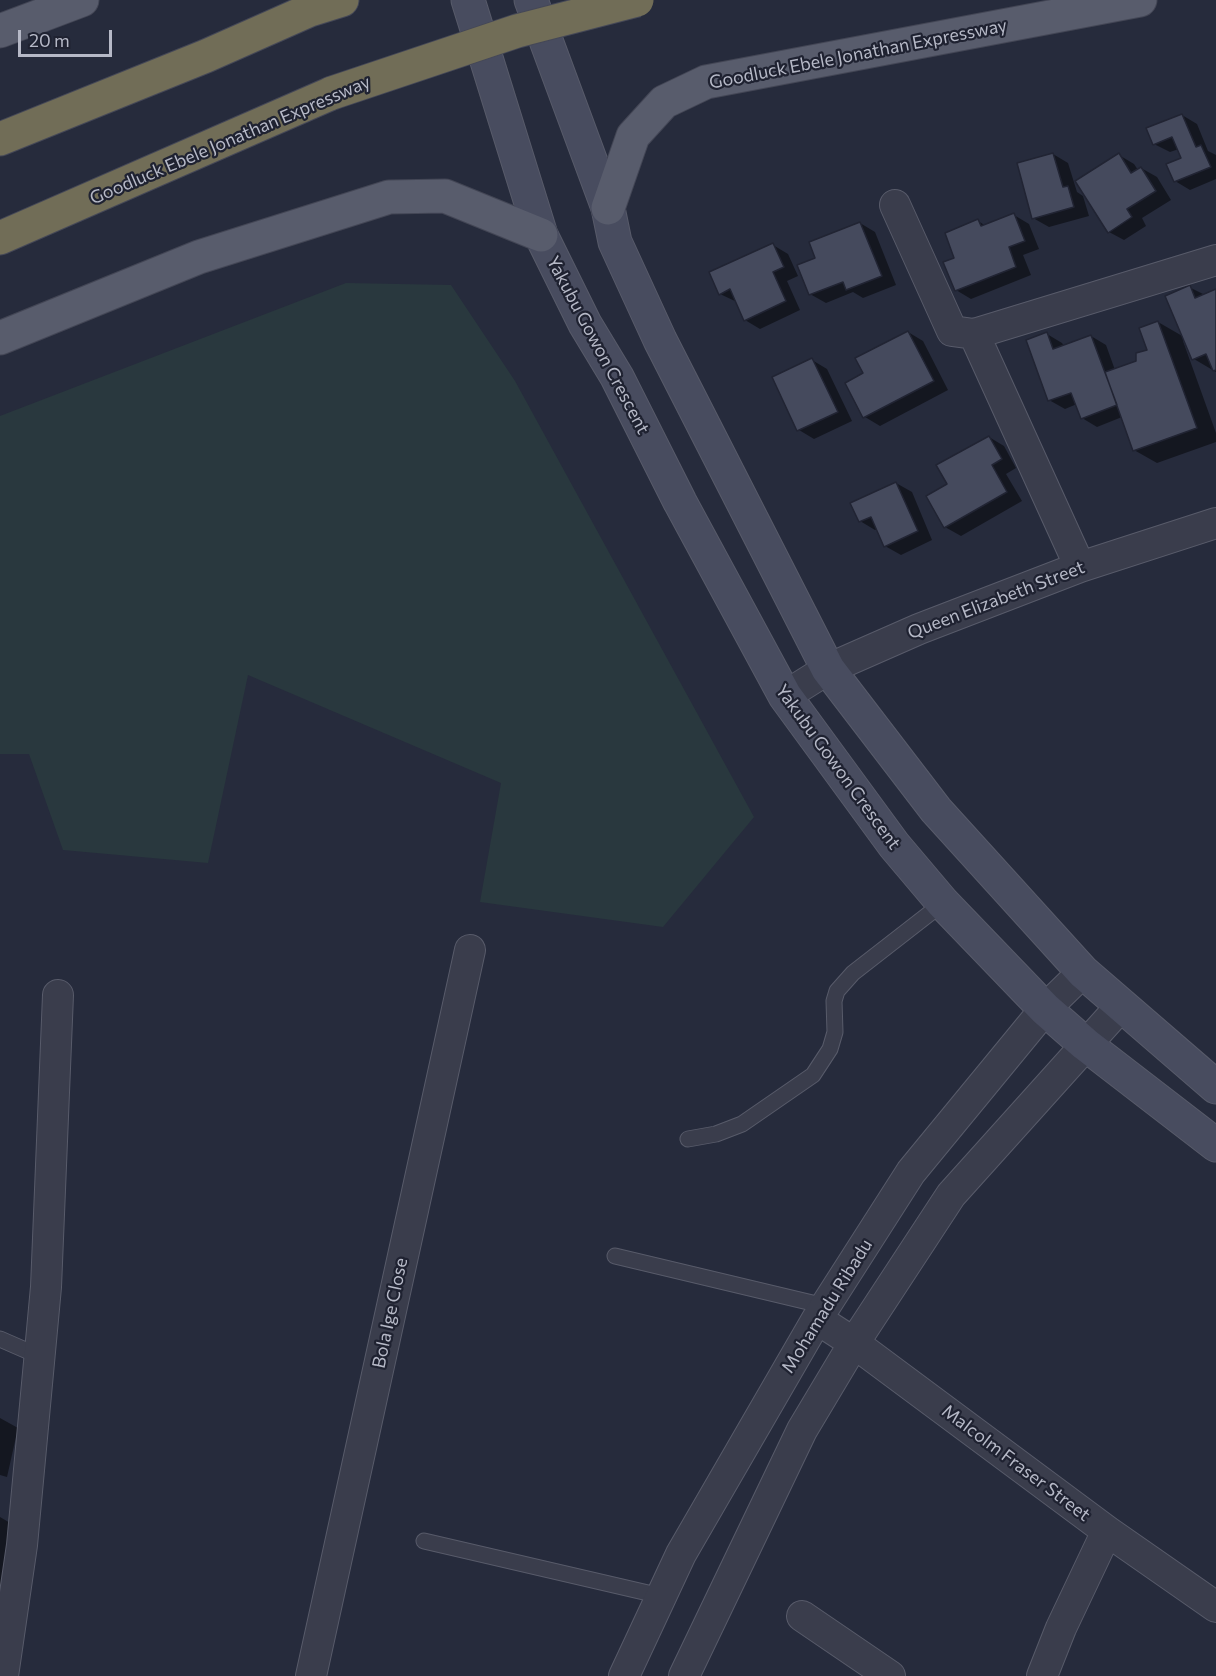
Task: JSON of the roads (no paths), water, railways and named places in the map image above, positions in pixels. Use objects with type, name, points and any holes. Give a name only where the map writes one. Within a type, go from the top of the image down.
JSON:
[{"type":"highway","points":[[0,139],[206,56],[310,10],[342,0]]},
{"type":"highway","name":"Goodluck Ebele Jonathan Expressway","points":[[0,238],[332,93],[517,31],[637,0]]},
{"type":"main road","points":[[0,31],[82,0]]},
{"type":"main road","name":"Yakubu Gowon Crescent","points":[[468,0],[541,235],[585,324],[616,377],[680,502],[785,696],[894,845],[944,903],[1044,1009],[1085,1044],[1216,1145]]},
{"type":"main road","points":[[531,0],[608,208],[615,242],[660,340],[828,669],[936,810],[1083,972],[1216,1087]]},
{"type":"main road","name":"Goodluck Ebele Jonathan Expressway","points":[[608,208],[633,136],[664,102],[706,82],[1140,0]]},
{"type":"main road","points":[[0,338],[199,257],[389,197],[445,196],[541,235]]},
{"type":"street","points":[[895,205],[952,331],[974,334],[1216,260]]},
{"type":"street","points":[[974,334],[1080,567]]},
{"type":"street","name":"Queen Elizabeth Street","points":[[785,696],[828,669],[919,629],[1080,567],[1216,523]]},
{"type":"street","name":"Bola Ige Close","points":[[311,1676],[470,950]]},
{"type":"street","name":"Mohamadu Ribadu","points":[[624,1676],[681,1554],[821,1312],[911,1172],[1044,1009],[1083,972]]},
{"type":"street","points":[[3,1676],[22,1545],[46,1287],[58,995]]},
{"type":"street","points":[[684,1676],[802,1430],[854,1343],[951,1195],[1121,1006]]},
{"type":"street","name":"Malcolm Fraser Street","points":[[821,1312],[854,1343],[1107,1531],[1216,1607]]},
{"type":"street","points":[[1042,1676],[1061,1628],[1107,1531]]},
{"type":"street","points":[[802,1616],[890,1676]]},
{"type":"lane","points":[[688,1139],[716,1134],[742,1124],[813,1075],[830,1049],[835,1032],[834,1001],[837,991],[853,973],[944,903]]},
{"type":"lane","points":[[615,1256],[821,1312]]},
{"type":"lane","points":[[0,1339],[39,1356]]},
{"type":"lane","points":[[424,1541],[661,1596]]}]
